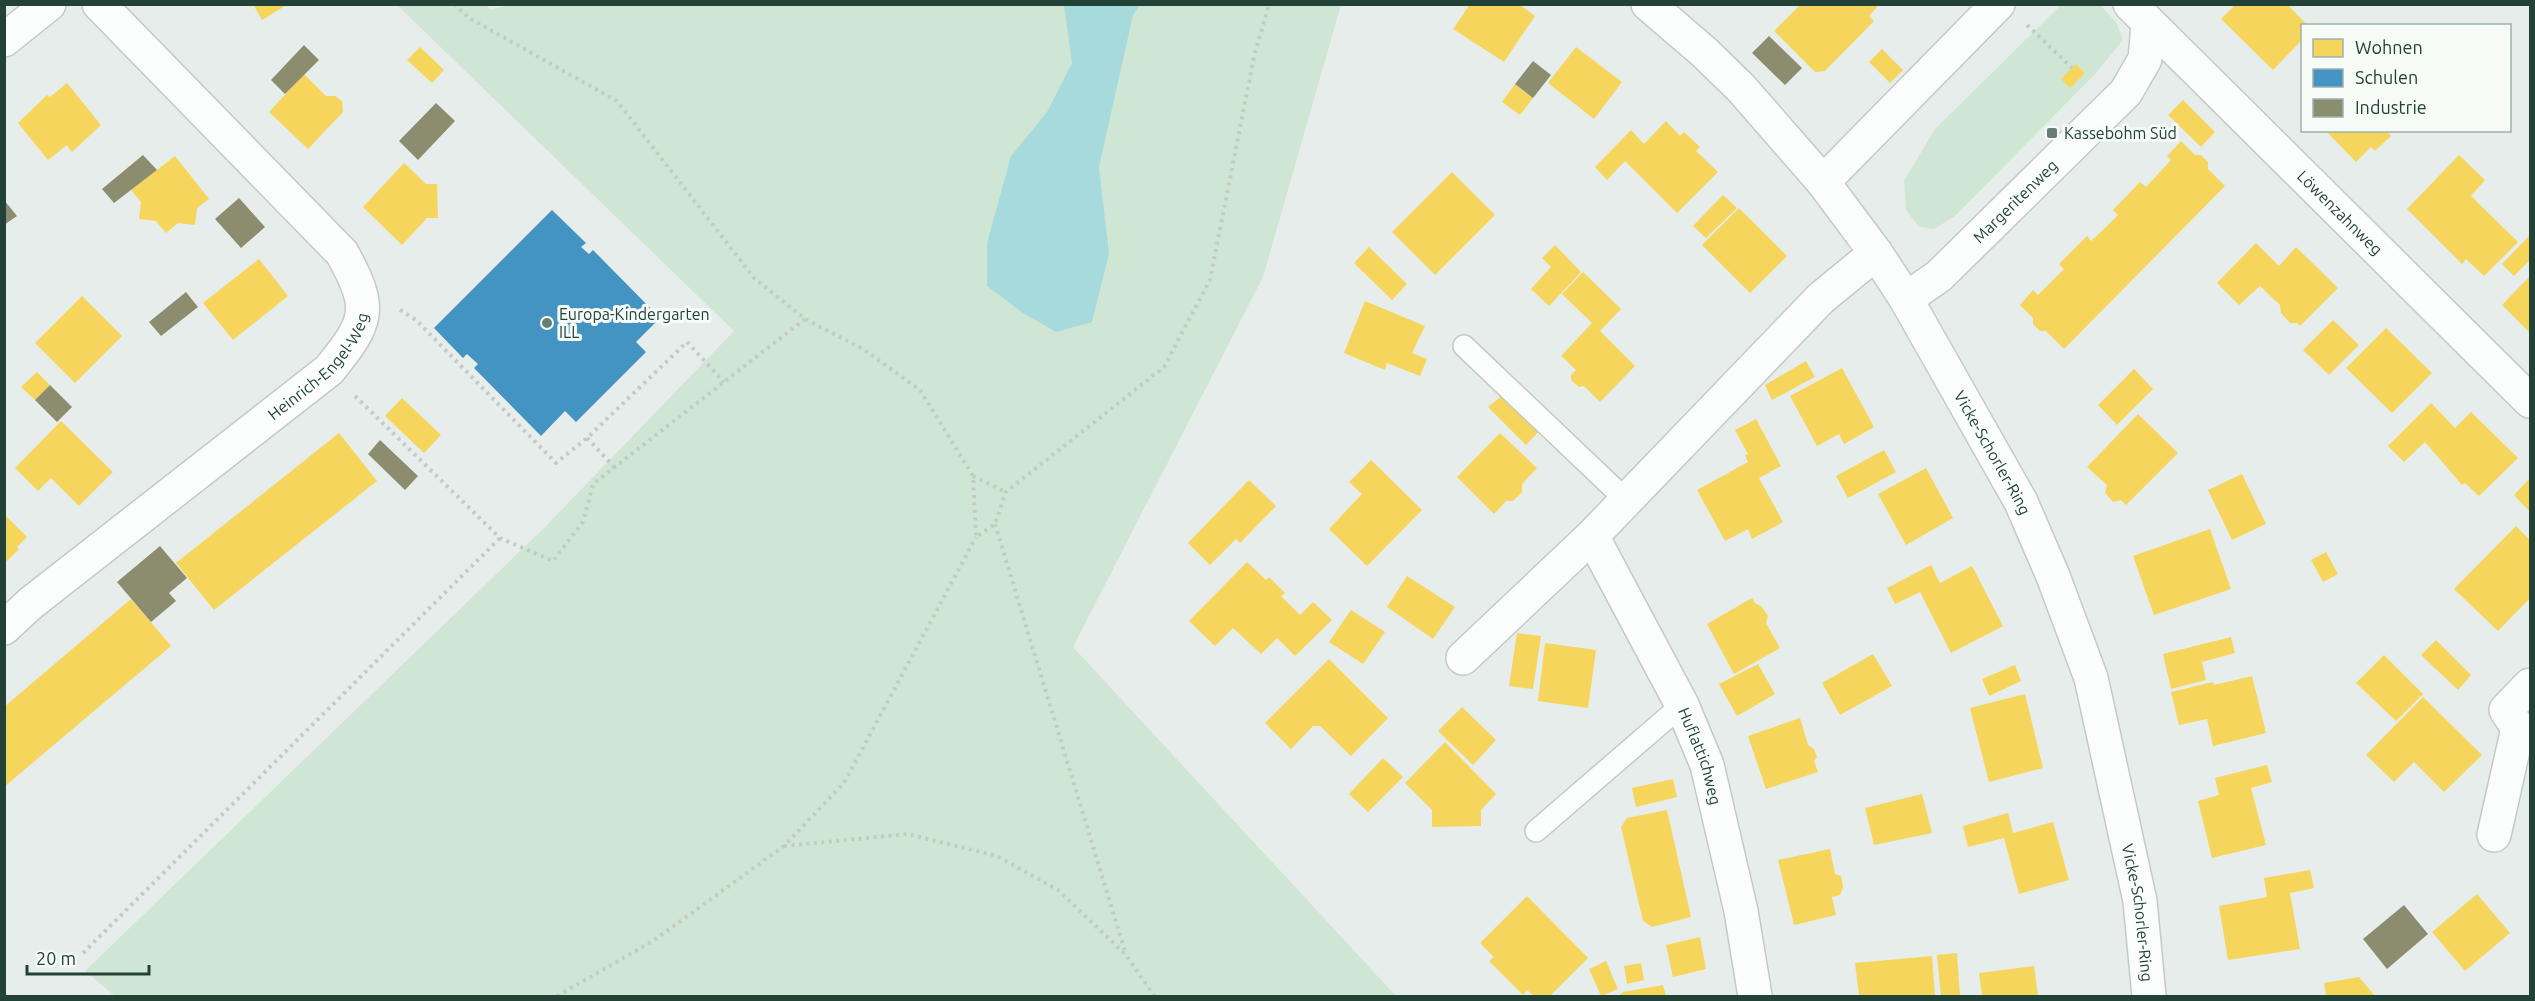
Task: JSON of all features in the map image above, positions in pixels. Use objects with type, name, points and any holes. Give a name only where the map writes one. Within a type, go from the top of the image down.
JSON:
[{"type":"street","points":[[4,40],[49,4]]},
{"type":"street","name":"Heinrich-Engel-Weg","points":[[4,628],[31,603],[329,370],[348,346],[363,318],[359,284],[342,253],[99,4]]},
{"type":"street","name":"Vicke-Schorler-Ring","points":[[1648,4],[1704,52],[1741,88],[1823,182],[1876,253],[1906,299],[2021,502],[2053,576],[2091,678],[2140,901],[2150,996]]},
{"type":"street","points":[[1823,182],[1998,4]]},
{"type":"street","name":"Margeritenweg","points":[[1906,299],[1939,276],[2126,92],[2145,59],[2139,15]]},
{"type":"street","name":"Löwenzahnweg","points":[[2139,15],[2530,401]]},
{"type":"street","points":[[1462,658],[1592,536],[1821,298],[1876,253]]},
{"type":"street","name":"Huflattichweg","points":[[1592,536],[1683,705],[1707,765],[1742,911],[1755,996]]},
{"type":"street","points":[[2494,835],[2518,728],[2506,710],[2530,685]]},
{"type":"lane","points":[[1464,346],[1626,501]]},
{"type":"lane","points":[[1536,831],[1683,705]]},
{"type":"path","points":[[454,4],[469,18],[617,101],[754,278],[805,319],[863,349],[920,390],[973,476],[976,537]]},
{"type":"path","points":[[1126,955],[995,524],[1006,492],[1164,367],[1210,280],[1254,57],[1269,4]]},
{"type":"path","points":[[2026,24],[2072,68]]},
{"type":"path","points":[[359,284],[416,320],[556,464],[587,438],[687,342],[724,382]]},
{"type":"path","points":[[329,370],[500,538],[553,561],[583,522],[592,484],[805,319]]},
{"type":"path","points":[[587,438],[615,468]]},
{"type":"path","points":[[973,476],[1006,492]]},
{"type":"path","points":[[557,996],[653,941],[784,846],[844,783],[976,537],[995,524]]},
{"type":"path","points":[[83,953],[500,538]]},
{"type":"path","points":[[784,846],[908,834],[997,856],[1058,890],[1126,955],[1154,996]]},
{"type":"green space","points":[[511,4],[1341,5],[1263,277],[1073,647],[1396,996],[115,996],[85,971],[545,527],[734,331],[397,5],[486,5],[491,10]]},
{"type":"green space","points":[[2061,5],[2100,5],[2116,22],[2123,40],[2096,73],[1955,216],[1934,229],[1919,227],[1906,210],[1904,181],[1935,129]]},
{"type":"water","points":[[1064,5],[1140,5],[1133,15],[1099,167],[1109,254],[1092,322],[1056,332],[1023,313],[987,286],[987,243],[1011,156],[1047,112],[1072,63]]},
{"type":"building: Wohnen","points":[[253,4],[288,4],[262,20]]},
{"type":"building: Wohnen","points":[[1470,4],[1519,4],[1535,16],[1504,62],[1453,29]]},
{"type":"building: Wohnen","points":[[1801,4],[1875,4],[1877,7],[1869,16],[1874,21],[1825,71],[1815,72],[1774,31]]},
{"type":"building: Wohnen","points":[[2236,4],[2287,4],[2306,24],[2301,24],[2301,41],[2273,70],[2221,19]]},
{"type":"building: Wohnen","points":[[420,47],[444,70],[432,83],[407,60]]},
{"type":"building: Wohnen","points":[[1576,47],[1622,82],[1594,119],[1548,83]]},
{"type":"building: Wohnen","points":[[1882,49],[1903,70],[1890,83],[1869,62]]},
{"type":"building: Wohnen","points":[[2076,64],[2085,73],[2070,88],[2061,79]]},
{"type":"building: Wohnen","points":[[304,74],[326,96],[335,96],[342,101],[343,112],[308,149],[269,112]]},
{"type":"building: Wohnen","points":[[67,83],[101,125],[72,152],[67,145],[48,160],[18,123],[47,95],[50,97]]},
{"type":"building: Wohnen","points":[[1515,84],[1533,98],[1520,115],[1502,102]]},
{"type":"building: Wohnen","points":[[2183,100],[2215,132],[2201,147],[2168,115]]},
{"type":"building: Wohnen","points":[[1666,121],[1680,136],[1684,132],[1700,147],[1696,151],[1718,172],[1677,213],[1625,161],[1607,180],[1595,167],[1631,130],[1644,144]]},
{"type":"building: Wohnen","points":[[2327,132],[2388,132],[2391,136],[2375,151],[2371,147],[2356,162]]},
{"type":"building: Wohnen","points":[[2181,141],[2195,155],[2201,155],[2208,162],[2208,169],[2225,186],[2064,349],[2046,331],[2040,331],[2033,324],[2033,318],[2020,305],[2033,290],[2038,295],[2064,269],[2059,264],[2087,236],[2091,241],[2118,215],[2113,210],[2140,182],[2146,187],[2171,160],[2167,156]]},
{"type":"building: Wohnen","points":[[2459,155],[2485,180],[2471,196],[2518,242],[2484,276],[2466,259],[2462,264],[2407,209]]},
{"type":"building: Wohnen","points":[[175,156],[209,199],[197,208],[195,225],[178,223],[166,233],[156,221],[139,219],[141,202],[131,190]]},
{"type":"building: Wohnen","points":[[404,163],[426,184],[437,184],[438,218],[427,218],[402,245],[363,207]]},
{"type":"building: Wohnen","points":[[1452,172],[1495,215],[1435,275],[1392,232]]},
{"type":"building: Wohnen","points":[[1723,195],[1737,208],[1706,238],[1693,226]]},
{"type":"building: Wohnen","points":[[1739,208],[1787,256],[1750,293],[1702,245]]},
{"type":"building: Wohnen","points":[[2530,235],[2530,260],[2514,276],[2502,264]]},
{"type":"building: Wohnen","points":[[2256,243],[2279,266],[2296,247],[2338,288],[2300,326],[2297,323],[2290,323],[2281,313],[2280,305],[2260,286],[2239,305],[2217,283]]},
{"type":"building: Wohnen","points":[[1555,245],[1581,272],[1549,306],[1531,289],[1551,267],[1542,258]]},
{"type":"building: Wohnen","points":[[1369,247],[1407,284],[1392,300],[1354,263]]},
{"type":"building: Wohnen","points":[[259,259],[288,296],[233,340],[203,303]]},
{"type":"building: Wohnen","points":[[1583,272],[1621,309],[1600,331],[1635,366],[1600,402],[1584,386],[1579,387],[1571,380],[1571,375],[1576,370],[1561,356],[1592,323],[1562,294]]},
{"type":"building: Wohnen","points":[[2530,276],[2530,333],[2502,305]]},
{"type":"building: Wohnen","points":[[82,296],[122,336],[75,383],[35,343]]},
{"type":"building: Wohnen","points":[[1365,301],[1425,326],[1412,353],[1427,359],[1420,376],[1387,363],[1385,370],[1344,353]]},
{"type":"building: Wohnen","points":[[2333,320],[2359,345],[2329,375],[2303,350]]},
{"type":"building: Wohnen","points":[[2386,328],[2432,373],[2392,413],[2346,368]]},
{"type":"building: Wohnen","points":[[1806,361],[1815,377],[1772,400],[1765,385]]},
{"type":"building: Wohnen","points":[[1842,368],[1874,427],[1844,444],[1839,434],[1817,446],[1790,396]]},
{"type":"building: Wohnen","points":[[2134,369],[2153,389],[2117,425],[2098,405]]},
{"type":"building: Wohnen","points":[[37,372],[50,385],[35,400],[21,387]]},
{"type":"building: Wohnen","points":[[1504,394],[1541,429],[1526,445],[1488,407]]},
{"type":"building: Wohnen","points":[[402,398],[441,435],[424,453],[385,416]]},
{"type":"building: Wohnen","points":[[2431,403],[2455,428],[2471,412],[2518,458],[2479,496],[2465,483],[2462,485],[2425,442],[2404,462],[2388,446]]},
{"type":"building: Wohnen","points":[[2138,414],[2178,453],[2126,505],[2121,500],[2113,502],[2105,493],[2107,485],[2087,467]]},
{"type":"building: Wohnen","points":[[1756,419],[1781,466],[1759,478],[1783,522],[1752,539],[1748,529],[1725,541],[1697,490],[1748,462],[1745,455],[1748,454],[1735,430]]},
{"type":"building: Wohnen","points":[[61,421],[113,472],[79,506],[51,478],[38,491],[15,468]]},
{"type":"building: Wohnen","points":[[339,433],[377,481],[214,610],[176,563]]},
{"type":"building: Wohnen","points":[[1500,433],[1537,468],[1522,484],[1522,492],[1513,501],[1506,501],[1494,514],[1457,477]]},
{"type":"building: Wohnen","points":[[1884,450],[1896,472],[1848,498],[1836,476]]},
{"type":"building: Wohnen","points":[[1371,460],[1422,510],[1367,566],[1329,529],[1362,494],[1349,482]]},
{"type":"building: Wohnen","points":[[1926,468],[1953,518],[1906,545],[1878,494]]},
{"type":"building: Wohnen","points":[[2242,474],[2266,524],[2232,540],[2208,490]]},
{"type":"building: Wohnen","points":[[2530,478],[2530,512],[2514,495]]},
{"type":"building: Wohnen","points":[[1249,480],[1276,506],[1240,543],[1236,539],[1210,565],[1188,543]]},
{"type":"building: Wohnen","points":[[4,514],[27,537],[4,564]]},
{"type":"building: Wohnen","points":[[2516,526],[2530,540],[2530,598],[2498,631],[2454,589]]},
{"type":"building: Wohnen","points":[[2210,529],[2231,589],[2154,615],[2133,556]]},
{"type":"building: Wohnen","points":[[2326,552],[2338,574],[2323,582],[2311,560]]},
{"type":"building: Wohnen","points":[[1247,562],[1266,580],[1269,577],[1285,593],[1281,596],[1300,615],[1313,602],[1332,620],[1295,656],[1277,638],[1261,654],[1233,628],[1215,646],[1189,621]]},
{"type":"building: Wohnen","points":[[1931,565],[1940,583],[1972,566],[2003,626],[1951,653],[1920,592],[1895,604],[1887,588]]},
{"type":"building: Wohnen","points":[[1407,576],[1455,607],[1433,639],[1387,607]]},
{"type":"building: Wohnen","points":[[1752,598],[1768,616],[1766,623],[1780,648],[1734,674],[1707,624]]},
{"type":"building: Wohnen","points":[[131,599],[171,646],[4,787],[4,707]]},
{"type":"building: Wohnen","points":[[1351,610],[1385,632],[1363,664],[1329,642]]},
{"type":"building: Wohnen","points":[[1517,633],[1541,636],[1533,689],[1509,686]]},
{"type":"building: Wohnen","points":[[2231,637],[2235,653],[2202,662],[2206,680],[2171,689],[2163,654]]},
{"type":"building: Wohnen","points":[[2436,640],[2471,675],[2458,690],[2421,655]]},
{"type":"building: Wohnen","points":[[1545,643],[1596,650],[1588,708],[1538,701]]},
{"type":"building: Wohnen","points":[[1873,654],[1892,686],[1840,715],[1822,683]]},
{"type":"building: Wohnen","points":[[2384,655],[2423,694],[2396,721],[2356,683]]},
{"type":"building: Wohnen","points":[[1329,659],[1388,718],[1351,756],[1320,726],[1313,726],[1291,749],[1265,723]]},
{"type":"building: Wohnen","points":[[1758,664],[1775,694],[1737,716],[1719,684]]},
{"type":"building: Wohnen","points":[[2015,665],[2021,681],[1989,696],[1982,679]]},
{"type":"building: Wohnen","points":[[2252,676],[2266,733],[2213,746],[2207,719],[2179,725],[2171,692]]},
{"type":"building: Wohnen","points":[[2025,694],[2043,768],[1989,782],[1970,708]]},
{"type":"building: Wohnen","points":[[2423,697],[2482,755],[2444,792],[2414,762],[2394,782],[2366,755]]},
{"type":"building: Wohnen","points":[[1462,707],[1496,740],[1473,765],[1438,731]]},
{"type":"building: Wohnen","points":[[1800,718],[1808,745],[1814,749],[1817,757],[1814,761],[1818,772],[1766,789],[1748,736]]},
{"type":"building: Wohnen","points":[[1445,742],[1496,794],[1481,810],[1481,826],[1432,827],[1432,810],[1405,783]]},
{"type":"building: Wohnen","points":[[1383,758],[1403,777],[1368,812],[1349,794]]},
{"type":"building: Wohnen","points":[[2267,765],[2272,782],[2251,788],[2266,845],[2212,858],[2198,801],[2219,795],[2215,778]]},
{"type":"building: Wohnen","points":[[1673,779],[1677,797],[1636,807],[1632,788]]},
{"type":"building: Wohnen","points":[[1922,794],[1932,833],[1874,845],[1865,808]]},
{"type":"building: Wohnen","points":[[1667,810],[1691,917],[1652,927],[1643,921],[1621,827],[1627,818]]},
{"type":"building: Wohnen","points":[[2008,813],[2013,833],[2053,822],[2069,880],[2019,894],[2004,838],[1968,847],[1963,826]]},
{"type":"building: Wohnen","points":[[1830,849],[1835,874],[1841,876],[1843,887],[1840,895],[1832,897],[1836,915],[1794,925],[1778,860]]},
{"type":"building: Wohnen","points":[[2310,870],[2314,888],[2290,893],[2300,949],[2228,960],[2219,906],[2267,897],[2264,878]]},
{"type":"building: Wohnen","points":[[2477,894],[2510,933],[2465,971],[2432,932]]},
{"type":"building: Wohnen","points":[[1527,896],[1588,958],[1550,996],[1534,996],[1527,990],[1523,995],[1489,961],[1494,957],[1480,943]]},
{"type":"building: Wohnen","points":[[1700,937],[1706,969],[1673,977],[1666,945]]},
{"type":"building: Wohnen","points":[[1957,953],[1960,996],[1941,996],[1937,955]]},
{"type":"building: Wohnen","points":[[1932,956],[1935,996],[1859,996],[1855,963]]},
{"type":"building: Wohnen","points":[[1606,961],[1618,989],[1601,996],[1589,969]]},
{"type":"building: Wohnen","points":[[1641,963],[1644,980],[1627,984],[1624,966]]},
{"type":"building: Wohnen","points":[[2034,966],[2038,996],[1982,996],[1979,973]]},
{"type":"building: Wohnen","points":[[2359,977],[2375,996],[2326,996],[2324,983]]},
{"type":"building: Wohnen","points":[[1663,985],[1666,996],[1619,996],[1623,992]]},
{"type":"building: Schulen","name":"Europa-Kindergarten ILL","points":[[552,210],[586,243],[581,247],[589,254],[593,250],[660,318],[636,342],[646,352],[576,422],[565,411],[541,436],[474,368],[478,364],[467,354],[463,358],[434,328]]},
{"type":"building: Industrie","points":[[1769,36],[1802,68],[1785,85],[1752,53]]},
{"type":"building: Industrie","points":[[304,45],[319,60],[285,94],[271,80]]},
{"type":"building: Industrie","points":[[1533,61],[1551,75],[1533,98],[1515,84]]},
{"type":"building: Industrie","points":[[436,103],[455,121],[418,160],[399,141]]},
{"type":"building: Industrie","points":[[143,155],[157,170],[114,203],[102,189]]},
{"type":"building: Industrie","points":[[239,198],[265,227],[241,248],[215,219]]},
{"type":"building: Industrie","points":[[4,200],[17,216],[4,225]]},
{"type":"building: Industrie","points":[[186,292],[198,307],[161,336],[149,322]]},
{"type":"building: Industrie","points":[[50,385],[72,407],[57,422],[35,400]]},
{"type":"building: Industrie","points":[[380,440],[418,476],[405,490],[368,454]]},
{"type":"building: Industrie","points":[[160,546],[187,578],[169,593],[176,601],[151,622],[117,582]]},
{"type":"building: Industrie","points":[[2404,905],[2428,934],[2387,969],[2363,939]]},
{"type":"place","name":"Kassebohm Süd","points":[[2052,133]]},
{"type":"place","name":"Europa-Kindergarten ILL","points":[[547,323]]}]
